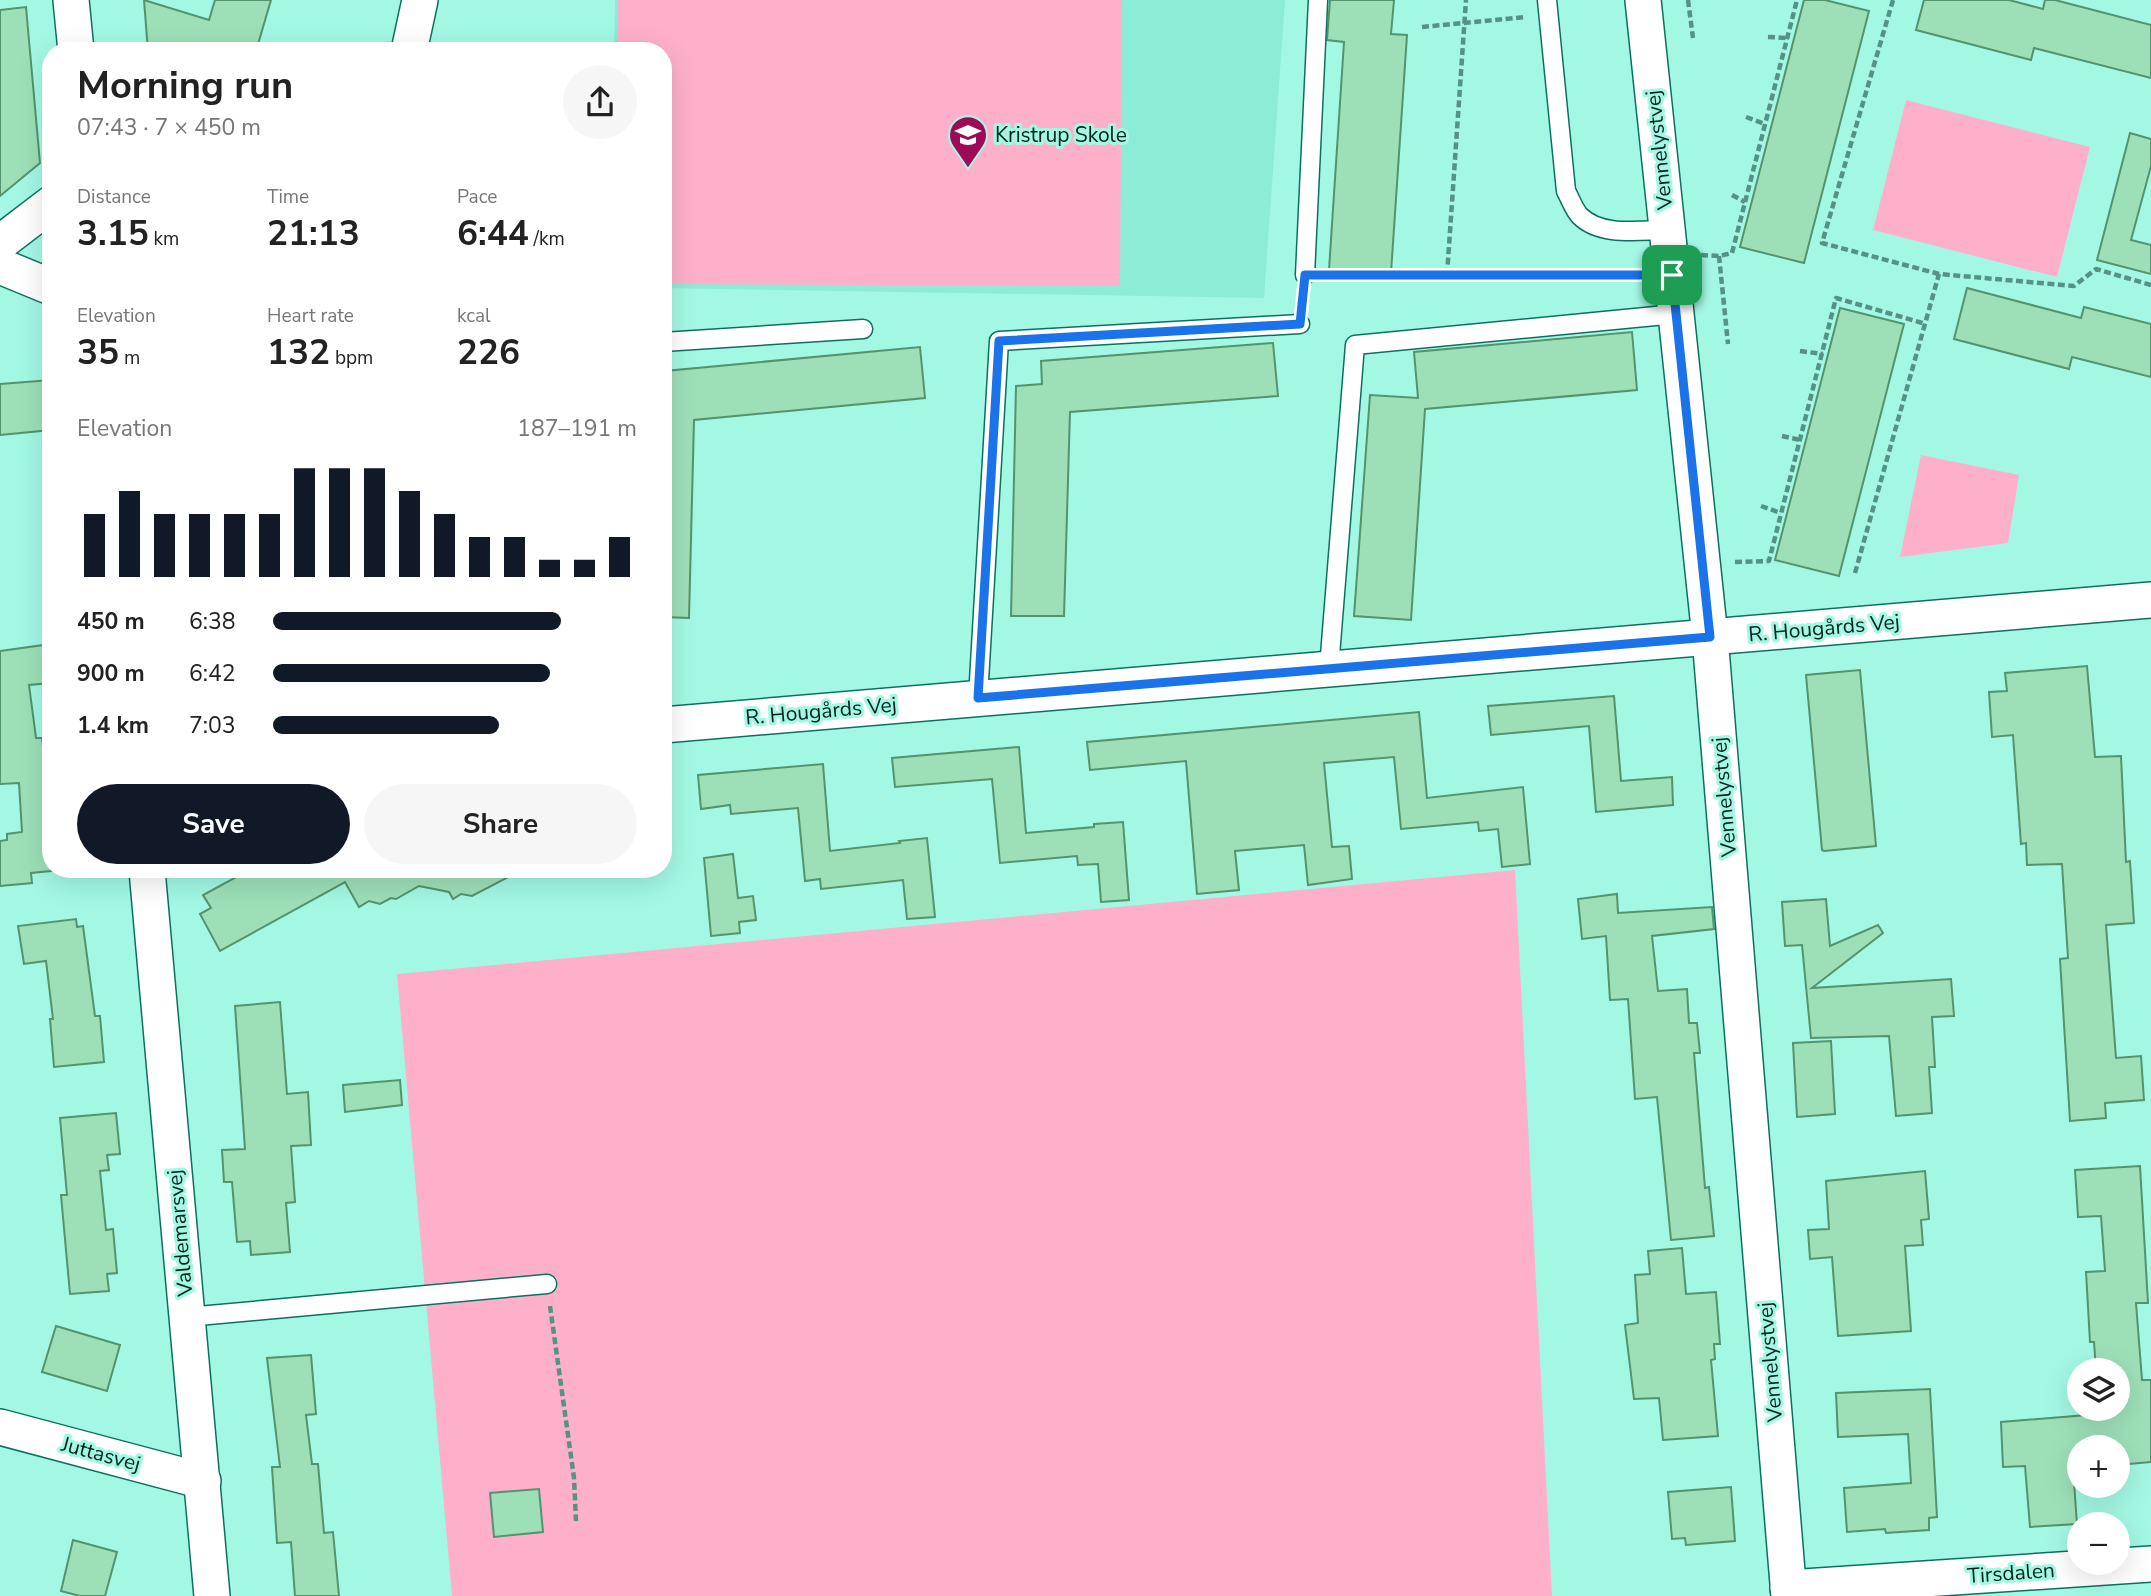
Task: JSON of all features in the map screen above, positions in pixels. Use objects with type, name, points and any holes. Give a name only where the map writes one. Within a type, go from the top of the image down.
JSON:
[{"type":"street","points":[[71,0],[75,42]]},
{"type":"street","points":[[411,42],[420,0]]},
{"type":"street","name":"Vennelystvej","points":[[1643,0],[1710,637],[1788,1592]]},
{"type":"street","points":[[0,243],[42,211]]},
{"type":"street","points":[[0,266],[42,283]]},
{"type":"street","name":"R. Hougårds Vej","points":[[672,724],[2151,600]]},
{"type":"street","name":"Valdemarsvej","points":[[148,878],[212,1596]]},
{"type":"street","name":"Juttasvej","points":[[0,1427],[202,1481]]},
{"type":"street","name":"Tirsdalen","points":[[1788,1592],[2151,1564]]},
{"type":"lane","points":[[1305,275],[1318,0]]},
{"type":"lane","points":[[1547,7],[1566,191],[1579,215],[1598,227],[1616,230],[1670,252]]},
{"type":"lane","points":[[1329,668],[1355,345],[1676,314]]},
{"type":"lane","points":[[978,698],[999,341],[1300,324]]},
{"type":"lane","points":[[672,341],[863,329]]},
{"type":"lane","points":[[187,1317],[547,1284]]},
{"type":"path","points":[[1447,275],[1466,0]]},
{"type":"path","points":[[1688,0],[1693,38]]},
{"type":"path","points":[[1305,275],[1447,275],[1670,252],[1719,256],[1732,253],[1797,0]]},
{"type":"path","points":[[1893,0],[1822,243],[1939,274],[2074,286],[2095,269],[2151,285]]},
{"type":"path","points":[[1422,27],[1465,23],[1547,7]]},
{"type":"path","points":[[1768,37],[1787,38]]},
{"type":"path","points":[[1746,117],[1765,124]]},
{"type":"path","points":[[1732,195],[1745,202]]},
{"type":"path","points":[[1719,256],[1728,344]]},
{"type":"path","points":[[1855,573],[1939,274]]},
{"type":"path","points":[[1703,564],[1769,561],[1836,298],[1926,324]]},
{"type":"path","points":[[1800,351],[1823,354]]},
{"type":"path","points":[[1782,436],[1800,440]]},
{"type":"path","points":[[1761,506],[1781,513]]},
{"type":"path","points":[[547,1284],[575,1478],[576,1521]]},
{"type":"shaded area","name":"Kristrup Skole","points":[[615,0],[1285,0],[1264,298],[672,288],[672,42],[614,42]]},
{"type":"shaded area","name":"Kristrup Skole","points":[[617,0],[1122,0],[1120,286],[672,284],[672,42],[617,42]]},
{"type":"shaded area","points":[[1906,100],[2090,147],[2057,277],[1873,230]]},
{"type":"shaded area","points":[[1921,455],[2019,475],[2008,543],[1900,557]]},
{"type":"shaded area","points":[[1515,870],[1552,1596],[452,1596],[397,974]]},
{"type":"building","points":[[144,0],[209,20],[215,0],[271,0],[259,42],[147,42]]},
{"type":"building","points":[[1330,0],[1394,0],[1391,34],[1407,35],[1391,273],[1329,270],[1344,42],[1327,40]]},
{"type":"building","points":[[1804,0],[1825,0],[1869,11],[1804,263],[1740,247]]},
{"type":"building","points":[[1924,0],[2009,0],[2043,9],[2045,0],[2055,0],[2151,25],[2151,78],[2034,48],[2031,60],[1916,30]]},
{"type":"building","points":[[26,7],[40,163],[0,196],[0,10]]},
{"type":"building","points":[[2130,133],[2151,139],[2151,166],[2131,240],[2151,245],[2151,274],[2097,260]]},
{"type":"building","points":[[1967,288],[2081,318],[2084,307],[2151,324],[2151,377],[2072,357],[2069,369],[1954,339]]},
{"type":"building","points":[[1840,308],[1904,324],[1839,576],[1775,560]]},
{"type":"building","points":[[1632,332],[1637,390],[1425,409],[1411,620],[1354,616],[1370,395],[1418,398],[1414,352]]},
{"type":"building","points":[[1273,343],[1278,396],[1070,412],[1064,616],[1011,616],[1016,386],[1042,384],[1041,361]]},
{"type":"building","points":[[920,347],[925,398],[694,420],[689,618],[672,617],[672,370]]},
{"type":"building","points":[[42,381],[42,431],[0,435],[0,384]]},
{"type":"building","points":[[42,645],[42,684],[29,685],[36,738],[42,738],[42,872],[31,873],[32,883],[0,886],[0,841],[7,840],[7,834],[22,832],[19,783],[0,784],[0,651]]},
{"type":"building","points":[[2087,666],[2095,757],[2121,756],[2126,862],[2130,861],[2134,923],[2106,925],[2116,1058],[2141,1056],[2144,1100],[2105,1103],[2106,1118],[2070,1121],[2060,959],[2068,958],[2062,864],[2027,865],[2026,843],[2021,844],[2013,735],[1992,737],[1989,692],[2007,691],[2005,673]]},
{"type":"building","points":[[1860,670],[1876,846],[1824,851],[1806,675]]},
{"type":"building","points":[[1614,696],[1621,781],[1672,777],[1673,805],[1596,812],[1589,726],[1491,735],[1488,706]]},
{"type":"building","points":[[1419,712],[1427,798],[1523,787],[1530,864],[1502,867],[1498,829],[1479,831],[1478,822],[1401,829],[1394,757],[1324,763],[1332,847],[1349,846],[1352,879],[1308,885],[1304,845],[1235,851],[1239,890],[1197,894],[1186,761],[1090,770],[1087,742]]},
{"type":"building","points":[[1019,747],[1026,833],[1123,822],[1129,900],[1101,902],[1098,864],[1078,865],[1077,856],[1000,863],[992,779],[895,787],[892,758]]},
{"type":"building","points":[[823,764],[830,851],[927,838],[935,917],[907,919],[903,880],[821,889],[820,879],[805,881],[798,808],[731,814],[730,805],[701,809],[698,775]]},
{"type":"building","points":[[733,854],[738,898],[753,896],[756,920],[739,922],[740,933],[711,936],[704,858]]},
{"type":"building","points":[[234,878],[507,878],[472,896],[461,894],[453,899],[449,892],[419,886],[396,899],[391,898],[380,904],[369,901],[359,907],[345,882],[220,951],[200,914],[211,908],[203,895]]},
{"type":"building","points":[[1617,894],[1618,913],[1712,907],[1714,929],[1652,936],[1658,991],[1687,989],[1689,1023],[1697,1023],[1700,1053],[1694,1053],[1705,1188],[1709,1187],[1714,1236],[1671,1240],[1657,1097],[1635,1099],[1628,999],[1610,1000],[1606,936],[1582,939],[1578,899]]},
{"type":"building","points":[[1826,899],[1830,946],[1878,925],[1883,933],[1812,988],[1951,979],[1954,1016],[1932,1017],[1935,1067],[1929,1067],[1932,1113],[1896,1116],[1889,1036],[1811,1038],[1802,945],[1785,946],[1782,902]]},
{"type":"building","points":[[76,919],[77,927],[83,926],[95,1016],[100,1016],[104,1062],[54,1067],[50,1019],[53,1019],[46,961],[24,964],[18,926]]},
{"type":"building","points":[[280,1002],[287,1094],[308,1092],[311,1145],[291,1146],[295,1202],[286,1203],[290,1252],[251,1255],[250,1241],[237,1242],[232,1182],[224,1182],[222,1150],[245,1149],[235,1006]]},
{"type":"building","points":[[1831,1041],[1835,1114],[1797,1117],[1793,1043]]},
{"type":"building","points":[[400,1080],[402,1105],[345,1112],[343,1085]]},
{"type":"building","points":[[116,1113],[120,1154],[107,1155],[109,1170],[100,1171],[106,1230],[113,1229],[117,1273],[107,1274],[109,1291],[70,1294],[61,1195],[67,1195],[60,1118]]},
{"type":"building","points":[[2140,1166],[2148,1303],[2136,1303],[2142,1380],[2151,1380],[2151,1462],[2130,1464],[2130,1435],[2067,1435],[2067,1498],[2075,1498],[2076,1512],[2067,1512],[2067,1525],[2030,1527],[2025,1466],[2003,1467],[2001,1422],[2067,1417],[2067,1421],[2130,1421],[2130,1358],[2095,1358],[2094,1342],[2090,1342],[2086,1272],[2105,1271],[2101,1216],[2078,1217],[2075,1170]]},
{"type":"building","points":[[1925,1171],[1929,1219],[1921,1220],[1923,1245],[1905,1246],[1911,1331],[1838,1336],[1832,1257],[1810,1259],[1808,1230],[1829,1229],[1826,1181]]},
{"type":"building","points":[[1682,1248],[1686,1294],[1716,1292],[1720,1344],[1714,1344],[1715,1359],[1711,1360],[1718,1436],[1663,1440],[1659,1398],[1634,1399],[1625,1325],[1638,1323],[1635,1275],[1650,1274],[1648,1251]]},
{"type":"building","points":[[56,1326],[120,1345],[107,1391],[42,1372]]},
{"type":"building","points":[[311,1355],[316,1414],[306,1415],[312,1464],[318,1464],[324,1533],[333,1532],[339,1596],[295,1596],[291,1542],[277,1543],[272,1467],[280,1467],[267,1358]]},
{"type":"building","points":[[1930,1389],[1937,1517],[1929,1518],[1929,1530],[1847,1532],[1844,1488],[1911,1483],[1908,1434],[1838,1437],[1836,1393]]},
{"type":"building","points":[[1731,1487],[1735,1541],[1686,1545],[1685,1538],[1672,1539],[1668,1492]]},
{"type":"building","points":[[539,1489],[543,1532],[494,1537],[490,1493]]},
{"type":"building","points":[[73,1540],[117,1552],[105,1596],[80,1596],[61,1591]]},
{"type":"place","name":"Kristrup Skole","points":[[968,169]]},
{"type":"route","points":[[1305,275],[1672,275],[1710,637],[978,698],[999,341],[1300,324],[1305,275]]}]
